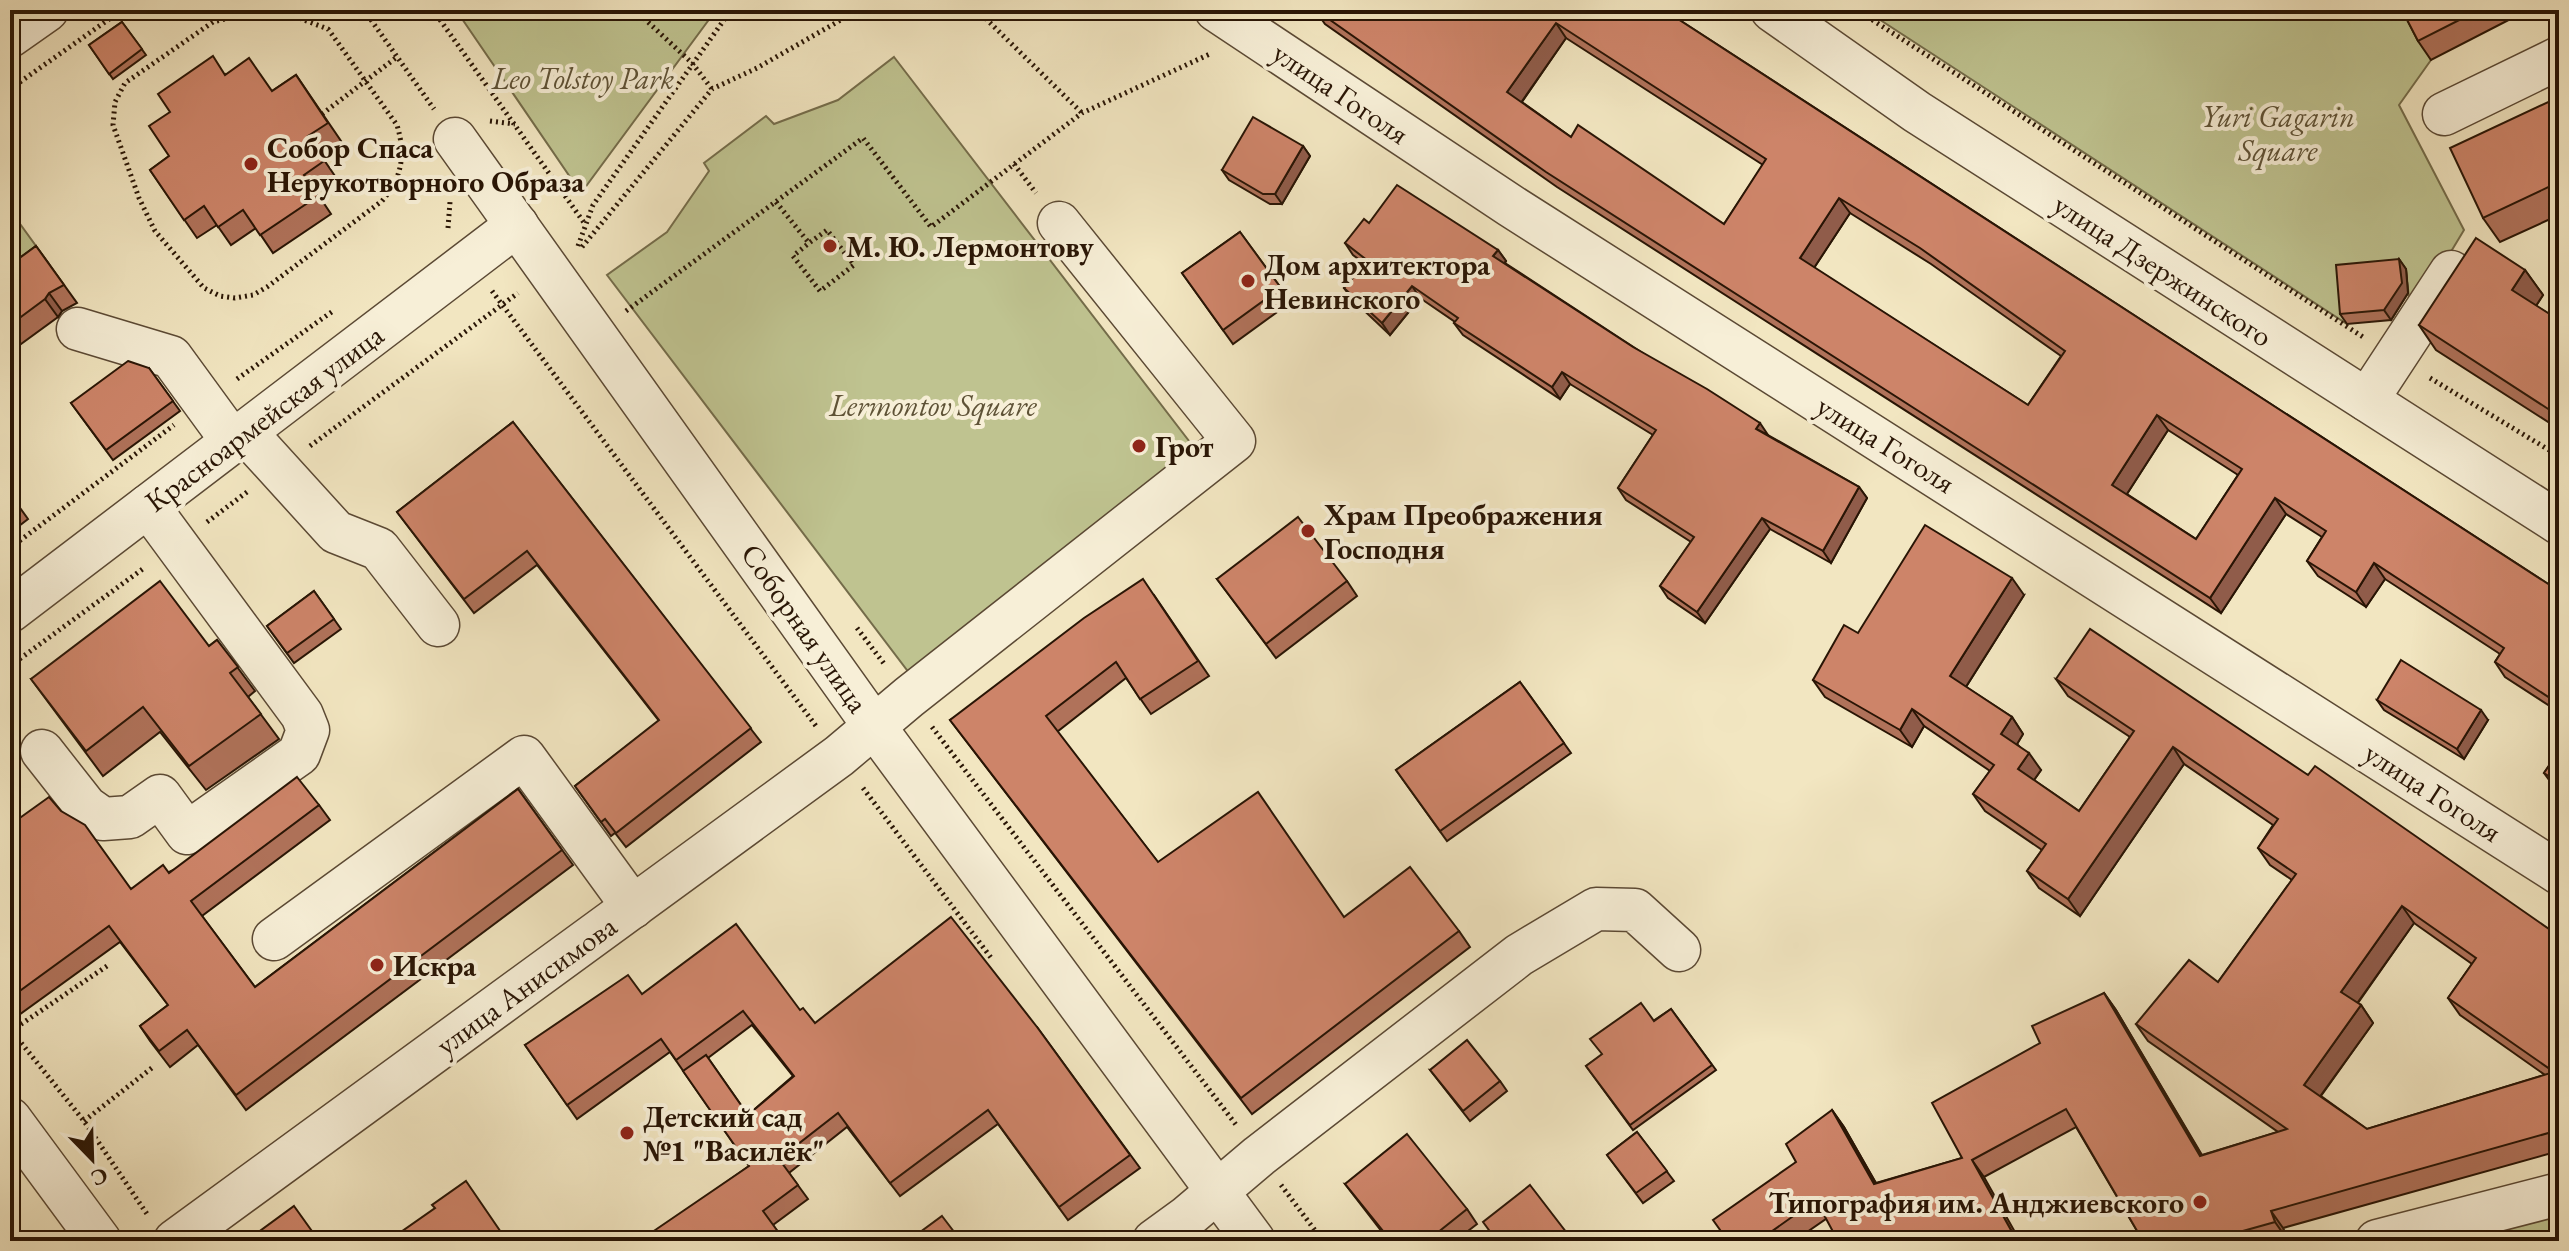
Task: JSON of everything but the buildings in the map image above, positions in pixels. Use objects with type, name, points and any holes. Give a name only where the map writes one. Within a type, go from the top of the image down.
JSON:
[{"type":"street","points":[[10,36],[47,10]]},
{"type":"street","name":"улица Гоголя","points":[[1216,10],[1511,206],[2559,873]]},
{"type":"street","name":"улица Дзержинского","points":[[1772,10],[1917,112],[2559,523]]},
{"type":"street","points":[[2444,114],[2559,58]]},
{"type":"street","name":"Соборная улица","points":[[455,139],[874,726],[1254,1241]]},
{"type":"street","name":"улица Анисимова","points":[[163,1231],[633,907],[839,756],[909,697],[1234,441],[1059,223]]},
{"type":"street","name":"Красноармейская улица","points":[[10,611],[517,225]]},
{"type":"street","points":[[2367,400],[2451,272]]},
{"type":"street","points":[[78,329],[171,357],[239,437],[336,532],[379,549],[438,625]]},
{"type":"street","points":[[42,751],[86,807],[103,819],[130,817],[160,796],[187,833],[299,754],[308,730],[302,715],[148,506]]},
{"type":"street","points":[[274,939],[524,757],[633,907]]},
{"type":"street","points":[[1154,1241],[1519,955],[1596,909],[1635,910],[1679,950]]},
{"type":"street","points":[[10,1119],[100,1241]]},
{"type":"street","points":[[2377,1241],[2559,1194]]},
{"type":"path","points":[[10,89],[122,10]]},
{"type":"path","points":[[364,10],[455,139]]},
{"type":"path","points":[[433,10],[585,224]]},
{"type":"path","points":[[635,10],[692,63],[712,89]]},
{"type":"path","points":[[731,10],[593,205],[575,254],[712,89],[757,68],[858,10]]},
{"type":"path","points":[[977,10],[1082,113]]},
{"type":"path","points":[[1857,10],[2394,356],[2559,456]]},
{"type":"path","points":[[264,13],[296,17],[328,29],[365,81],[397,125],[402,141],[402,163],[392,190],[382,201],[260,291],[235,298],[220,296],[204,288],[155,231],[139,198],[113,125],[115,102],[125,83],[213,22],[264,13]]},
{"type":"path","points":[[622,314],[863,138],[931,227],[1082,113],[1253,34]]},
{"type":"path","points":[[322,114],[397,57]]},
{"type":"path","points":[[776,202],[809,243]]},
{"type":"path","points":[[827,230],[854,265],[820,291],[793,256],[809,243],[827,230]]},
{"type":"path","points":[[502,304],[551,270]]},
{"type":"path","points":[[852,621],[1323,1241]]},
{"type":"path","points":[[107,966],[11,1030],[84,1121],[163,1231]]},
{"type":"path","points":[[84,1121],[153,1067]]},
{"type":"green space","name":"Leo Tolstoy Park","points":[[456,10],[716,10],[581,193]]},
{"type":"green space","name":"Yuri Gagarin Square","points":[[1865,10],[2405,10],[2431,60],[2399,105],[2464,230],[2411,318],[2406,269],[2343,275],[2347,324]]},
{"type":"green space","name":"Lermontov Square","points":[[894,57],[1199,454],[910,674],[607,275],[667,232],[709,171],[704,163],[766,116],[774,124],[838,100]]},
{"type":"green space","points":[[10,210],[49,264],[10,292]]},
{"type":"green space","points":[[2559,1211],[2559,1241],[2445,1241]]},
{"type":"place","name":"Собор Спаса Нерукотворного Образа","points":[[251,164]]},
{"type":"place","name":"М. Ю. Лермонтову","points":[[830,246]]},
{"type":"place","name":"Дом архитектора Невинского","points":[[1248,281]]},
{"type":"place","name":"Грот","points":[[1139,446]]},
{"type":"place","name":"Храм Преображения Господня","points":[[1308,531]]},
{"type":"place","name":"Искра","points":[[377,965]]},
{"type":"place","name":"Детский сад №1 \"Василёк\"","points":[[627,1133]]},
{"type":"place","name":"Типография им. Анджиевского","points":[[2200,1202]]}]
